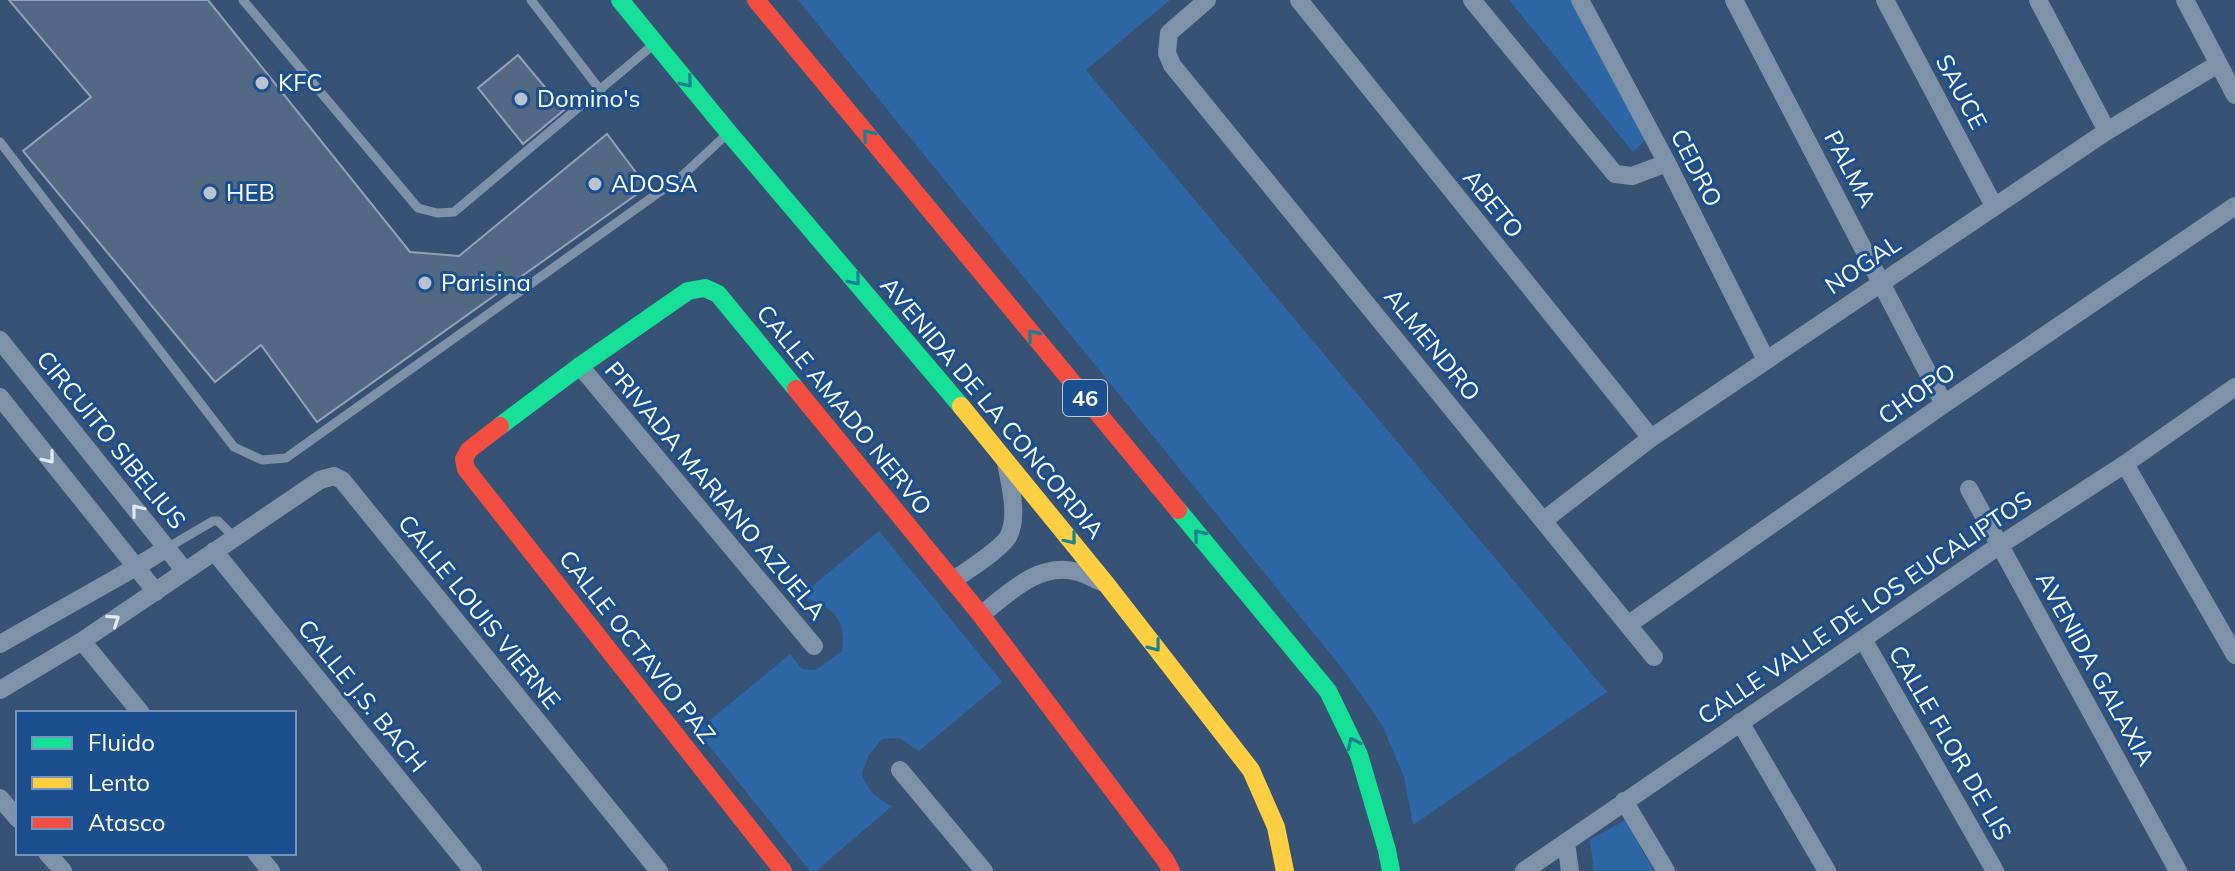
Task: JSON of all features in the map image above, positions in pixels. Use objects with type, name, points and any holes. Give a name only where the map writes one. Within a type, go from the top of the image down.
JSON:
[{"type":"main road","name":"AVENIDA DE LA CONCORDIA","points":[[620,0],[1004,456],[1251,770],[1276,827],[1285,871]]},
{"type":"main road","name":"46","points":[[756,0],[1328,691],[1359,755],[1391,871]]},
{"type":"main road","name":"CALLE AMADO NERVO","points":[[580,366],[688,291],[705,288],[718,294],[954,580],[1171,871]]},
{"type":"main road","name":"CALLE OCTAVIO PAZ","points":[[580,366],[469,450],[464,459],[466,469],[783,871]]},
{"type":"street","name":"ALMENDRO","points":[[1207,0],[1169,33],[1167,53],[1172,65],[1654,657]]},
{"type":"street","name":"ABETO","points":[[1299,0],[1651,438]]},
{"type":"street","points":[[1472,0],[1615,174],[1632,176],[1667,163]]},
{"type":"street","name":"CEDRO","points":[[1580,0],[1667,163],[1766,360]]},
{"type":"street","name":"PALMA","points":[[1734,0],[1944,404]]},
{"type":"street","name":"SAUCE","points":[[1885,0],[1994,206]]},
{"type":"street","points":[[2038,0],[2107,131]]},
{"type":"street","points":[[2185,0],[2235,95]]},
{"type":"street","name":"NOGAL","points":[[1544,520],[1651,438],[1766,360],[2107,131],[2218,64]]},
{"type":"street","name":"CHOPO","points":[[1629,624],[2235,206]]},
{"type":"street","name":"CIRCUITO SIBELIUS","points":[[0,340],[185,571]]},
{"type":"street","name":"PRIVADA MARIANO AZUELA","points":[[580,366],[814,646]]},
{"type":"street","name":"CALLE VALLE DE LOS EUCALIPTOS","points":[[1524,871],[2235,387]]},
{"type":"street","points":[[0,397],[156,592]]},
{"type":"street","points":[[954,580],[1008,537],[1013,517],[1012,493],[1004,456]]},
{"type":"street","points":[[2125,464],[2235,655]]},
{"type":"street","name":"CALLE LOUIS VIERNE","points":[[0,690],[82,641],[320,480],[334,476],[342,480],[659,871]]},
{"type":"street","name":"AVENIDA GALAXIA","points":[[1969,489],[2178,871]]},
{"type":"street","points":[[0,644],[167,548]]},
{"type":"street","name":"CALLE J.S. BACH","points":[[214,551],[473,871]]},
{"type":"street","points":[[981,615],[1038,573],[1055,569],[1077,572],[1107,585]]},
{"type":"street","name":"CALLE FLOR DE LIS","points":[[1863,639],[1995,871]]},
{"type":"street","points":[[82,641],[139,711]]},
{"type":"street","points":[[1740,722],[1827,871]]},
{"type":"street","points":[[900,770],[984,871]]},
{"type":"street","points":[[0,798],[16,817]]},
{"type":"street","points":[[1624,801],[1666,871]]},
{"type":"street","points":[[1566,842],[1570,871]]},
{"type":"street","points":[[49,855],[63,871]]},
{"type":"street","points":[[258,855],[271,871]]},
{"type":"lane","points":[[243,0],[418,208],[437,213],[454,212],[655,44]]},
{"type":"lane","points":[[531,0],[601,91]]},
{"type":"lane","points":[[0,142],[234,447],[262,460],[286,458],[682,176],[729,133]]},
{"type":"lane","points":[[167,548],[213,521],[218,521],[235,538]]},
{"type":"shaded area","points":[[798,0],[1170,0],[1086,70],[1607,692],[1413,825],[1404,777],[1382,725],[1345,672]]},
{"type":"shaded area","points":[[1509,0],[1573,0],[1647,138],[1633,152]]},
{"type":"shaded area","points":[[879,531],[1002,682],[919,751],[899,738],[882,739],[869,755],[862,774],[873,793],[892,806],[816,871],[810,871],[697,731],[790,654],[802,669],[816,670],[842,651],[842,629],[834,614],[800,596]]},
{"type":"shaded area","points":[[1625,820],[1654,871],[1594,871],[1590,840]]},
{"type":"building","name":"HEB","points":[[9,0],[208,0],[410,252],[459,256],[607,134],[647,187],[317,422],[261,345],[215,382],[23,151],[91,97]]},
{"type":"building","name":"Domino's","points":[[518,55],[564,110],[523,144],[478,88]]},
{"type":"traffic: fast","points":[[620,0],[961,406]]},
{"type":"traffic: fast","points":[[500,426],[688,291],[705,288],[718,294],[796,389]]},
{"type":"traffic: fast","points":[[1178,510],[1328,691],[1359,755],[1391,871]]},
{"type":"traffic: slow","points":[[961,406],[1107,585],[1251,770],[1276,827],[1285,871]]},
{"type":"traffic: jam","points":[[756,0],[1178,510]]},
{"type":"traffic: jam","points":[[796,389],[981,615],[1171,871]]},
{"type":"traffic: jam","points":[[500,426],[469,450],[464,459],[466,469],[783,871]]},
{"type":"place","name":"KFC","points":[[262,83]]},
{"type":"place","name":"Domino's","points":[[521,99]]},
{"type":"place","name":"ADOSA","points":[[595,184]]},
{"type":"place","name":"HEB","points":[[210,193]]},
{"type":"place","name":"Parisina","points":[[425,283]]}]
